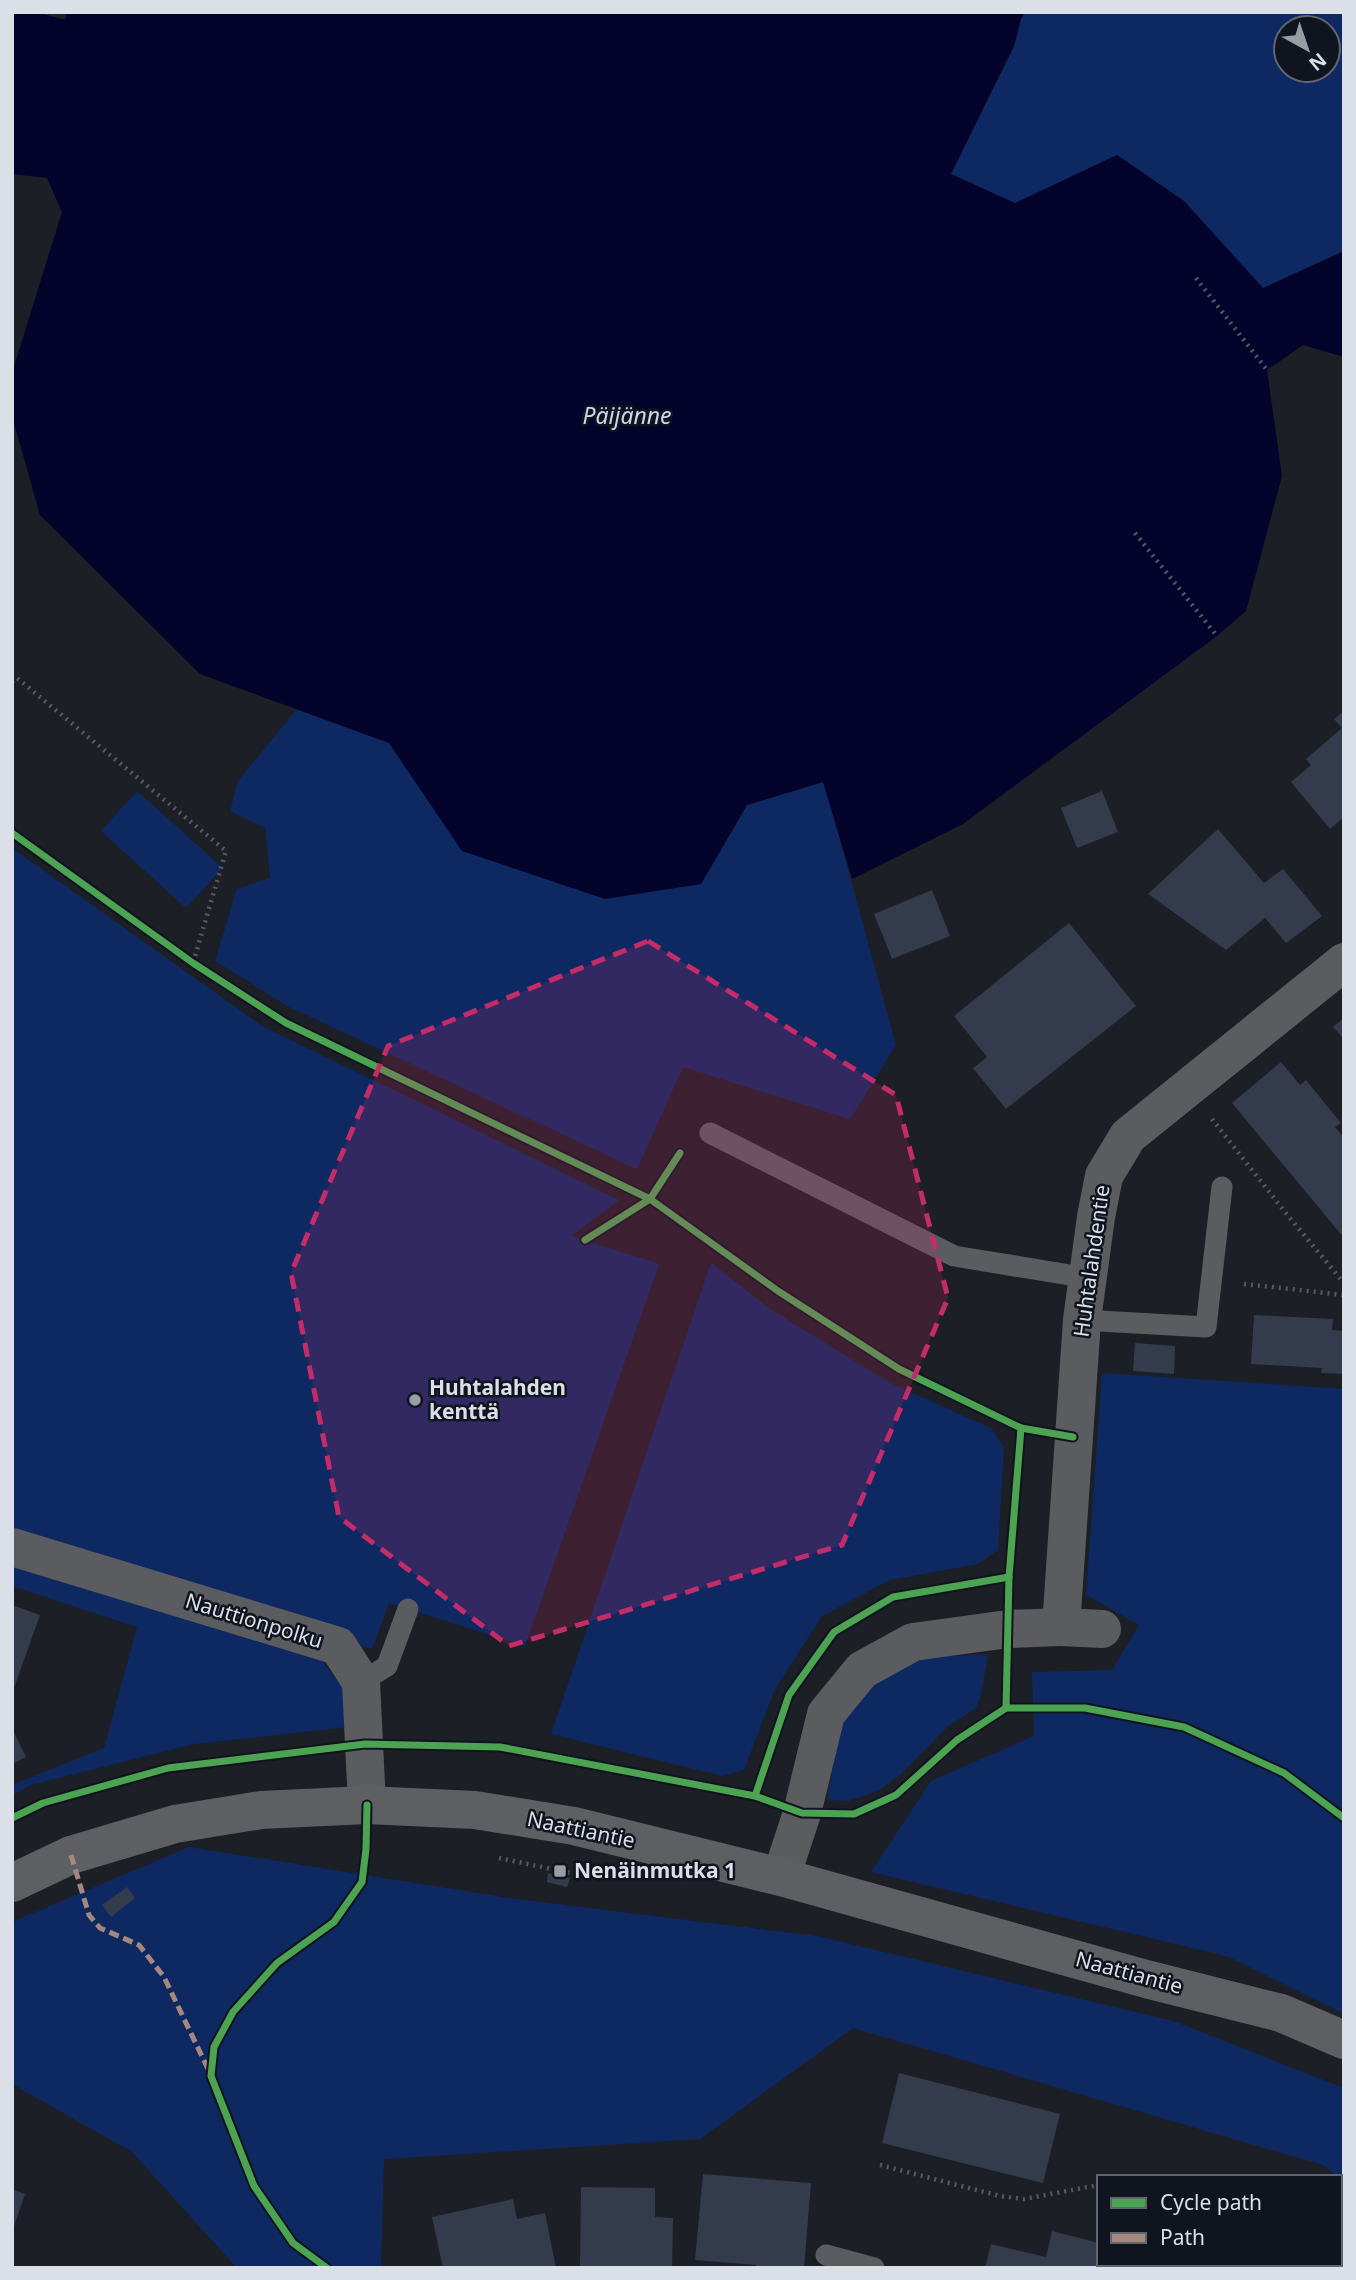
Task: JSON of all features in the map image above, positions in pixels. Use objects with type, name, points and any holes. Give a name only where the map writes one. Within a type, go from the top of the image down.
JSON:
[{"type":"street","name":"Huhtalahdentie","points":[[1061,1627],[1082,1320],[1104,1176],[1128,1136],[1344,962]]},
{"type":"street","name":"Nauttionpolku","points":[[12,1547],[338,1646],[360,1682],[367,1805]]},
{"type":"street","points":[[781,1877],[802,1813],[826,1714],[862,1670],[913,1642],[1007,1629],[1102,1629]]},
{"type":"street","name":"Naattiantie","points":[[12,1883],[71,1855],[174,1824],[261,1810],[367,1805],[475,1810],[573,1826],[781,1877],[1146,1979],[1281,2013],[1344,2040]]},
{"type":"lane","points":[[710,1133],[954,1256],[1088,1278]]},
{"type":"lane","points":[[1082,1320],[1206,1326],[1222,1187]]},
{"type":"lane","points":[[360,1682],[387,1666],[408,1609]]},
{"type":"lane","points":[[826,2255],[874,2268]]},
{"type":"path","points":[[1196,278],[1267,370]]},
{"type":"path","points":[[1135,533],[1217,636]]},
{"type":"path","points":[[12,682],[17,678],[226,851],[193,963]]},
{"type":"path","points":[[181,955],[205,970]]},
{"type":"path","points":[[1188,1088],[1344,1283]]},
{"type":"path","points":[[1210,1281],[1344,1294]]},
{"type":"path","points":[[880,2165],[1000,2196],[1024,2199],[1097,2185]]},
{"type":"highlighted area","points":[[648,941],[896,1095],[948,1298],[842,1545],[509,1646],[339,1517],[291,1273],[388,1046]]},
{"type":"shaded area","points":[[1025,12],[1344,12],[1344,251],[1263,289],[1184,201],[1117,155],[1015,204],[950,174],[1014,46]]},
{"type":"shaded area","points":[[297,709],[389,743],[462,851],[701,884],[747,805],[824,782],[896,1045],[850,1119],[683,1067],[637,1169],[289,1007],[215,961],[237,889],[270,878],[265,828],[230,811],[238,781]]},
{"type":"shaded area","points":[[137,791],[223,868],[186,908],[101,831]]},
{"type":"shaded area","points":[[12,848],[262,1026],[619,1200],[571,1236],[659,1264],[525,1646],[389,1603],[372,1649],[12,1535]]},
{"type":"shaded area","points":[[711,1263],[770,1309],[890,1383],[991,1428],[1004,1447],[998,1550],[978,1564],[890,1580],[822,1616],[775,1689],[744,1770],[723,1776],[551,1734]]},
{"type":"shaded area","points":[[1102,1373],[1344,1389],[1344,2014],[1227,1956],[871,1872],[931,1781],[1034,1736],[1032,1672],[1112,1670],[1139,1625],[1086,1595]]},
{"type":"shaded area","points":[[12,1564],[319,1657],[347,1693],[348,1727],[194,1744],[31,1785],[12,1795],[12,1785],[104,1748],[137,1627],[12,1586]]},
{"type":"shaded area","points":[[988,1654],[976,1708],[947,1727],[900,1775],[878,1791],[848,1801],[827,1800],[841,1723],[858,1698],[889,1672],[921,1658]]},
{"type":"shaded area","points":[[189,1847],[509,1898],[817,1936],[1173,2021],[1344,2088],[1344,2183],[1342,2175],[1335,2175],[1323,2165],[853,2028],[700,2139],[384,2159],[381,2268],[237,2268],[132,2152],[12,2084],[12,1922]]},
{"type":"water","name":"Päijänne","points":[[12,12],[36,12],[65,20],[67,12],[1025,12],[1014,46],[951,174],[1015,203],[1117,155],[1184,201],[1263,288],[1344,251],[1344,357],[1303,345],[1267,370],[1282,476],[1246,611],[1217,636],[963,824],[852,879],[823,782],[747,805],[701,884],[605,899],[462,851],[389,743],[200,674],[40,515],[12,416],[12,373],[62,212],[47,178],[12,174]]},
{"type":"building","points":[[1344,711],[1344,817],[1330,829],[1291,782],[1311,765],[1306,759],[1342,728],[1334,719]]},
{"type":"building","points":[[1102,791],[1118,832],[1077,848],[1061,808]]},
{"type":"building","points":[[1218,829],[1264,883],[1283,869],[1322,916],[1286,943],[1265,918],[1226,950],[1148,894]]},
{"type":"building","points":[[932,890],[950,936],[892,959],[874,914]]},
{"type":"building","points":[[1069,923],[1136,1006],[1006,1109],[973,1068],[987,1057],[954,1016]]},
{"type":"building","points":[[1344,1018],[1344,1039],[1333,1027]]},
{"type":"building","points":[[1281,1062],[1300,1085],[1306,1080],[1341,1123],[1335,1127],[1344,1138],[1344,1238],[1232,1103]]},
{"type":"building","points":[[1254,1315],[1333,1319],[1332,1330],[1344,1331],[1344,1374],[1321,1373],[1322,1368],[1251,1364]]},
{"type":"building","points":[[1135,1343],[1175,1346],[1174,1374],[1133,1371]]},
{"type":"building","points":[[12,1605],[40,1615],[14,1688],[12,1687]]},
{"type":"building","points":[[12,1728],[26,1757],[12,1764]]},
{"type":"building","points":[[548,1873],[570,1878],[567,1887],[547,1882]]},
{"type":"building","points":[[127,1887],[135,1898],[111,1917],[102,1905]]},
{"type":"building","points":[[899,2073],[1060,2114],[1043,2183],[882,2143]]},
{"type":"building","points":[[703,2174],[811,2183],[804,2268],[756,2268],[756,2265],[695,2260]]},
{"type":"building","points":[[581,2187],[655,2188],[655,2217],[673,2218],[672,2268],[580,2268]]},
{"type":"building","points":[[12,2189],[25,2194],[13,2229],[12,2229]]},
{"type":"building","points":[[513,2199],[517,2219],[545,2213],[556,2268],[443,2268],[432,2217]]},
{"type":"building","points":[[1052,2231],[1097,2242],[1097,2266],[1193,2268],[985,2268],[991,2244],[1046,2257]]},
{"type":"building","points":[[1342,2242],[1344,2243],[1344,2268],[1260,2266],[1342,2266]]},
{"type":"marked path","points":[[71,1855],[89,1915],[100,1928],[139,1945],[164,1977],[210,2073]]},
{"type":"cycle path","points":[[12,833],[193,963],[286,1023],[650,1199],[778,1291],[899,1369],[1021,1428],[1073,1437]]},
{"type":"cycle path","points":[[585,1240],[650,1199],[680,1153]]},
{"type":"cycle path","points":[[1006,1708],[1009,1577],[1021,1428]]},
{"type":"cycle path","points":[[755,1796],[789,1695],[834,1632],[893,1597],[1009,1577]]},
{"type":"cycle path","points":[[12,1818],[43,1803],[168,1768],[365,1744],[500,1747],[755,1796],[802,1813],[854,1814],[896,1795],[957,1740],[1006,1708],[1085,1708],[1184,1727],[1284,1773],[1344,1818]]},
{"type":"cycle path","points":[[327,2268],[293,2243],[254,2186],[211,2076],[214,2047],[233,2012],[277,1963],[334,1922],[362,1882],[367,1805]]},
{"type":"place","name":"Huhtalahden kenttä","points":[[415,1400]]},
{"type":"place","name":"Nenäinmutka 1","points":[[560,1871]]}]
